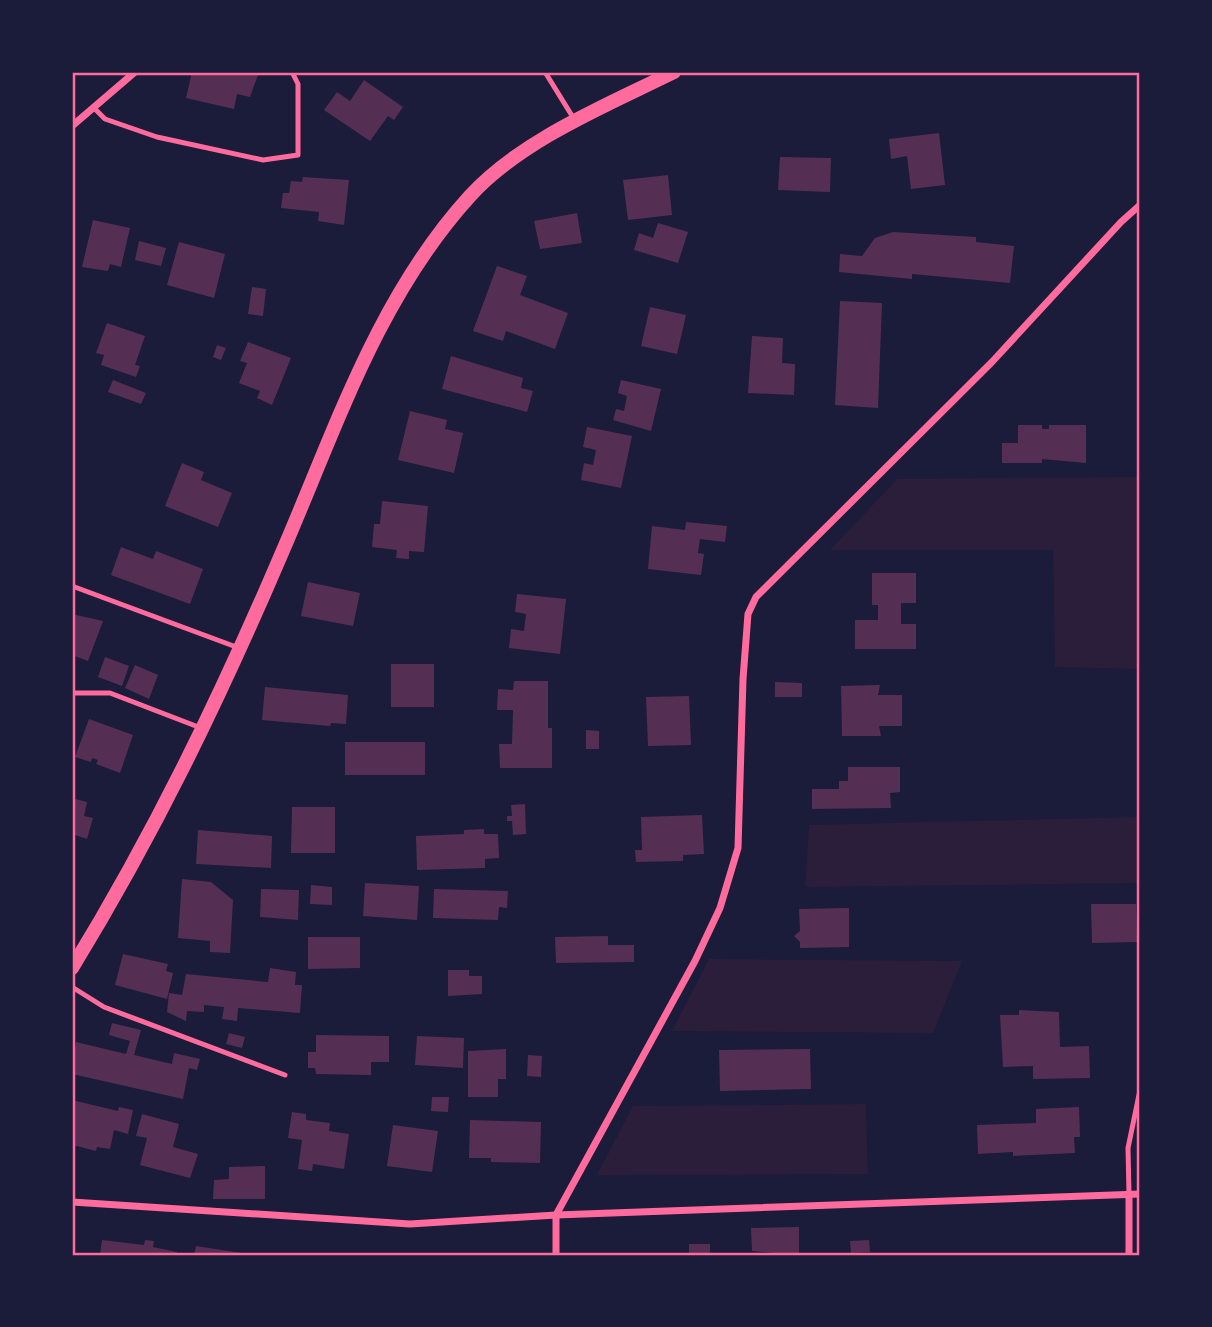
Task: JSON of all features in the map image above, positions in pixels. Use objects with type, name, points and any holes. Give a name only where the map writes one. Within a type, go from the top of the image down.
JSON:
[{"type":"main road","points":[[72,968],[120,889],[203,729],[317,467],[403,284],[471,194],[514,159],[576,121],[674,72]]},
{"type":"street","points":[[72,126],[135,72]]},
{"type":"street","points":[[556,1255],[556,1215],[695,961],[720,908],[738,848],[743,679],[748,614],[757,597],[992,362],[1121,222],[1140,205]]},
{"type":"street","points":[[1129,1194],[1129,1255]]},
{"type":"street","points":[[72,1202],[410,1224],[556,1215],[1140,1194]]},
{"type":"lane","points":[[93,107],[105,119],[157,137],[263,160],[299,155],[298,84],[292,72]]},
{"type":"lane","points":[[545,72],[576,121]]},
{"type":"lane","points":[[72,586],[239,648]]},
{"type":"lane","points":[[72,693],[110,693],[203,729]]},
{"type":"lane","points":[[72,987],[104,1007],[285,1076]]},
{"type":"lane","points":[[1129,1194],[1128,1148],[1140,1090]]},
{"type":"shaded area","points":[[1140,477],[1140,669],[1055,667],[1053,550],[830,550],[897,479]]},
{"type":"shaded area","points":[[1140,817],[1140,883],[805,887],[809,825]]},
{"type":"shaded area","points":[[709,959],[962,961],[933,1033],[672,1031]]},
{"type":"shaded area","points":[[866,1104],[868,1174],[597,1175],[633,1106]]},
{"type":"building","points":[[192,72],[259,72],[250,97],[237,94],[234,109],[186,98]]},
{"type":"building","points":[[364,80],[403,107],[394,120],[388,116],[370,141],[324,110],[337,92],[350,101]]},
{"type":"building","points":[[939,133],[945,185],[911,189],[907,156],[891,159],[889,139]]},
{"type":"building","points":[[780,157],[831,158],[830,192],[778,190]]},
{"type":"building","points":[[668,175],[672,215],[628,220],[623,180]]},
{"type":"building","points":[[303,177],[349,180],[344,225],[318,221],[319,212],[281,208],[283,193],[289,193],[291,181],[302,182]]},
{"type":"building","points":[[577,213],[582,243],[540,249],[534,221]]},
{"type":"building","points":[[93,220],[130,228],[121,267],[110,264],[108,271],[82,267]]},
{"type":"building","points":[[658,223],[688,232],[678,263],[634,250],[639,233],[653,238]]},
{"type":"building","points":[[893,232],[976,237],[976,242],[1014,246],[1010,283],[912,274],[912,279],[839,272],[840,254],[862,256],[875,238]]},
{"type":"building","points":[[139,241],[166,248],[161,266],[135,260]]},
{"type":"building","points":[[179,242],[225,254],[214,298],[167,285]]},
{"type":"building","points":[[497,266],[527,276],[520,295],[568,313],[555,349],[506,331],[503,341],[473,331]]},
{"type":"building","points":[[252,287],[266,289],[263,316],[248,314]]},
{"type":"building","points":[[840,301],[882,303],[878,408],[835,405]]},
{"type":"building","points":[[650,307],[686,315],[677,354],[641,346]]},
{"type":"building","points":[[107,323],[145,336],[135,365],[140,366],[136,377],[101,365],[104,355],[96,353]]},
{"type":"building","points":[[752,336],[783,338],[782,363],[795,364],[794,395],[748,393]]},
{"type":"building","points":[[248,342],[291,358],[272,405],[257,398],[260,391],[239,383],[247,363],[240,361]]},
{"type":"building","points":[[217,345],[226,348],[221,360],[213,357]]},
{"type":"building","points":[[451,356],[523,378],[521,388],[533,391],[527,412],[442,389]]},
{"type":"building","points":[[113,380],[146,393],[141,404],[108,392]]},
{"type":"building","points":[[621,380],[661,389],[651,431],[613,420],[616,409],[624,411],[627,396],[618,393]]},
{"type":"building","points":[[410,411],[447,420],[445,429],[463,433],[454,473],[398,460]]},
{"type":"building","points":[[1018,425],[1042,425],[1042,429],[1049,429],[1049,425],[1086,425],[1086,463],[1042,459],[1042,463],[1002,463],[1002,443],[1018,443]]},
{"type":"building","points":[[587,427],[632,436],[621,488],[581,480],[584,463],[593,465],[596,450],[583,447]]},
{"type":"building","points":[[182,463],[204,472],[201,480],[232,493],[218,527],[165,506]]},
{"type":"building","points":[[382,501],[428,506],[424,552],[409,551],[409,559],[396,558],[397,550],[372,547],[374,524],[380,524]]},
{"type":"building","points":[[686,522],[727,526],[725,542],[700,539],[698,553],[704,554],[701,575],[648,569],[652,526],[685,530]]},
{"type":"building","points":[[121,547],[153,559],[156,551],[203,569],[190,604],[111,575]]},
{"type":"building","points":[[872,573],[916,573],[916,603],[901,603],[901,624],[916,624],[916,649],[855,649],[855,620],[878,620],[878,605],[872,605]]},
{"type":"building","points":[[308,582],[360,593],[353,626],[301,616]]},
{"type":"building","points":[[517,594],[566,599],[560,654],[509,648],[511,629],[524,631],[526,614],[515,612]]},
{"type":"building","points":[[72,614],[103,621],[88,661],[72,655]]},
{"type":"building","points":[[105,657],[129,666],[122,686],[98,677]]},
{"type":"building","points":[[391,664],[434,664],[434,707],[391,707]]},
{"type":"building","points":[[135,665],[158,675],[149,699],[125,688]]},
{"type":"building","points":[[514,681],[548,681],[548,728],[552,728],[552,768],[500,768],[499,744],[512,744],[513,710],[497,710],[498,689],[513,690]]},
{"type":"building","points":[[775,682],[802,683],[802,697],[775,697]]},
{"type":"building","points":[[880,685],[878,695],[902,695],[902,726],[879,726],[881,736],[842,736],[841,686]]},
{"type":"building","points":[[265,687],[348,695],[346,724],[331,723],[330,726],[262,720]]},
{"type":"building","points":[[689,696],[691,745],[648,746],[646,697]]},
{"type":"building","points":[[89,719],[133,735],[120,773],[96,764],[98,760],[92,758],[91,762],[75,757]]},
{"type":"building","points":[[586,730],[599,731],[599,749],[586,749]]},
{"type":"building","points":[[345,742],[425,742],[425,775],[345,775]]},
{"type":"building","points":[[848,767],[900,767],[900,792],[890,793],[891,808],[812,809],[812,789],[839,789],[839,781],[848,781]]},
{"type":"building","points":[[72,798],[87,802],[84,816],[93,818],[87,839],[72,834]]},
{"type":"building","points":[[525,804],[526,834],[513,835],[512,821],[507,821],[507,816],[512,816],[511,805]]},
{"type":"building","points":[[292,807],[335,807],[335,853],[291,853]]},
{"type":"building","points":[[702,815],[704,854],[683,855],[683,861],[636,862],[635,850],[642,850],[641,817]]},
{"type":"building","points":[[484,829],[484,834],[498,834],[499,858],[485,859],[485,868],[417,870],[416,836],[464,834],[464,830]]},
{"type":"building","points":[[198,830],[272,836],[271,868],[196,864]]},
{"type":"building","points":[[182,879],[211,882],[233,900],[230,953],[210,952],[210,941],[178,938]]},
{"type":"building","points":[[365,883],[419,886],[417,920],[363,916]]},
{"type":"building","points":[[311,885],[332,887],[332,905],[310,904]]},
{"type":"building","points":[[261,889],[299,890],[298,920],[260,917]]},
{"type":"building","points":[[434,889],[508,891],[507,908],[499,907],[498,920],[433,918]]},
{"type":"building","points":[[1091,904],[1136,904],[1137,942],[1092,943]]},
{"type":"building","points":[[849,908],[849,947],[800,948],[800,942],[794,936],[800,931],[799,909]]},
{"type":"building","points":[[608,936],[608,945],[634,945],[634,962],[556,963],[555,937]]},
{"type":"building","points":[[308,937],[360,937],[360,968],[308,969]]},
{"type":"building","points":[[123,954],[168,964],[166,971],[173,973],[167,999],[115,985]]},
{"type":"building","points":[[270,968],[296,972],[295,985],[302,985],[300,1013],[238,1008],[237,1021],[222,1019],[224,1007],[204,1005],[204,1012],[187,1011],[186,1021],[167,1012],[169,993],[182,995],[186,974],[268,982]]},
{"type":"building","points":[[448,970],[469,970],[469,976],[482,976],[482,994],[448,996]]},
{"type":"building","points":[[1019,1010],[1059,1012],[1060,1047],[1089,1046],[1090,1078],[1033,1079],[1033,1066],[1003,1067],[1000,1015],[1019,1015]]},
{"type":"building","points":[[112,1023],[141,1030],[134,1055],[172,1064],[174,1053],[200,1059],[197,1070],[189,1068],[183,1099],[72,1074],[76,1042],[126,1054],[130,1041],[109,1035]]},
{"type":"building","points":[[229,1033],[245,1037],[242,1048],[226,1044]]},
{"type":"building","points":[[316,1035],[389,1036],[389,1062],[371,1062],[371,1075],[316,1074],[315,1068],[308,1068],[308,1052],[316,1052]]},
{"type":"building","points":[[417,1036],[464,1038],[463,1068],[415,1065]]},
{"type":"building","points":[[506,1049],[506,1079],[498,1079],[498,1097],[468,1097],[468,1051]]},
{"type":"building","points":[[810,1049],[811,1089],[720,1091],[719,1050]]},
{"type":"building","points":[[528,1055],[542,1056],[541,1077],[527,1076]]},
{"type":"building","points":[[432,1097],[449,1097],[448,1112],[431,1111]]},
{"type":"building","points":[[72,1100],[118,1111],[119,1107],[133,1110],[128,1134],[114,1130],[110,1149],[97,1147],[96,1151],[73,1145]]},
{"type":"building","points":[[1079,1107],[1080,1137],[1074,1137],[1075,1153],[1013,1156],[1013,1152],[978,1154],[977,1125],[1036,1123],[1036,1109]]},
{"type":"building","points":[[292,1112],[306,1114],[306,1120],[330,1123],[329,1131],[349,1134],[344,1169],[313,1164],[312,1171],[298,1169],[302,1140],[288,1138]]},
{"type":"building","points":[[142,1114],[179,1124],[173,1147],[198,1154],[190,1178],[140,1165],[147,1138],[136,1136]]},
{"type":"building","points":[[470,1120],[541,1122],[540,1163],[491,1162],[491,1158],[469,1158]]},
{"type":"building","points":[[393,1125],[438,1131],[432,1172],[387,1166]]},
{"type":"building","points":[[265,1166],[265,1199],[213,1199],[214,1180],[229,1179],[229,1167]]},
{"type":"building","points":[[799,1227],[799,1255],[752,1251],[751,1228]]},
{"type":"building","points":[[102,1240],[144,1245],[145,1240],[154,1241],[153,1247],[177,1252],[176,1255],[100,1255]]},
{"type":"building","points":[[869,1240],[870,1252],[851,1253],[850,1241]]},
{"type":"building","points":[[689,1244],[710,1244],[710,1253],[689,1253]]},
{"type":"building","points":[[196,1246],[248,1254],[194,1255]]}]
